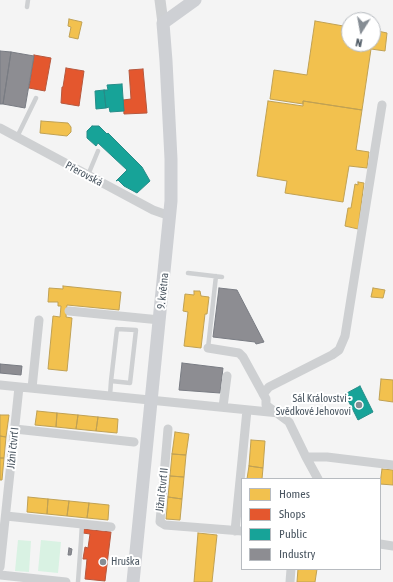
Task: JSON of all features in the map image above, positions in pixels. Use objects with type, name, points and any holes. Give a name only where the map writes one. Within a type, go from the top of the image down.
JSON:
[{"type":"main road","points":[[163,23],[195,0]]},
{"type":"main road","name":"9. května","points":[[133,582],[170,216],[171,159],[163,23]]},
{"type":"street","name":"9. května","points":[[160,0],[163,23]]},
{"type":"street","points":[[263,394],[269,387],[332,355],[339,350],[346,336],[382,105]]},
{"type":"street","name":"Přerovská","points":[[0,128],[153,210],[170,216]]},
{"type":"street","points":[[69,310],[160,320]]},
{"type":"street","points":[[32,388],[39,320]]},
{"type":"street","points":[[208,348],[239,353],[244,357],[263,394],[266,405],[279,413],[289,422],[317,478]]},
{"type":"street","points":[[223,407],[227,376]]},
{"type":"street","points":[[0,385],[279,413]]},
{"type":"street","name":"Jižní čtvrť I","points":[[0,567],[4,512],[19,387]]},
{"type":"street","name":"Jižní čtvrť II","points":[[243,478],[247,410]]},
{"type":"street","points":[[14,429],[134,442]]},
{"type":"street","name":"Jižní čtvrť II","points":[[168,429],[160,522],[165,525],[239,531],[241,501]]},
{"type":"street","points":[[306,457],[327,457],[393,465]]},
{"type":"street","points":[[4,512],[111,527]]},
{"type":"street","points":[[381,544],[393,546]]},
{"type":"street","points":[[290,582],[291,570]]},
{"type":"street","points":[[0,576],[66,582]]},
{"type":"lane","points":[[27,7],[28,0]]},
{"type":"lane","points":[[17,137],[36,98]]},
{"type":"lane","points":[[88,176],[98,151]]},
{"type":"lane","points":[[188,273],[219,276],[208,348]]},
{"type":"lane","points":[[110,396],[117,329],[136,330],[130,383],[112,381]]},
{"type":"lane","points":[[78,582],[82,524]]},
{"type":"green space","points":[[18,540],[31,541],[29,572],[15,571]]},
{"type":"green space","points":[[41,540],[61,542],[58,573],[38,571]]},
{"type":"building: Homes","points":[[69,19],[82,22],[78,39],[69,37],[71,27],[68,26]]},
{"type":"building: Homes","points":[[315,21],[341,26],[341,52],[371,52],[362,110],[303,101],[303,104],[270,99],[274,70],[307,75]]},
{"type":"building: Homes","points":[[381,32],[387,33],[385,51],[381,50]]},
{"type":"building: Homes","points":[[268,101],[303,106],[303,101],[362,110],[356,150],[369,152],[367,168],[349,166],[343,202],[285,193],[287,181],[257,176]]},
{"type":"building: Homes","points":[[41,121],[68,123],[71,127],[71,132],[67,136],[40,133]]},
{"type":"building: Homes","points":[[358,182],[364,183],[358,229],[345,226],[348,208],[351,208],[355,184],[358,185]]},
{"type":"building: Homes","points":[[63,286],[121,292],[119,310],[67,305],[66,317],[72,318],[67,371],[48,369],[53,316],[60,317],[61,306],[58,306],[58,302],[48,302],[49,288],[63,289]]},
{"type":"building: Homes","points":[[373,288],[385,290],[383,298],[371,297]]},
{"type":"building: Homes","points":[[194,291],[200,291],[201,296],[209,297],[207,314],[205,314],[201,348],[184,346],[188,312],[183,311],[185,294],[194,295]]},
{"type":"building: Homes","points":[[381,379],[393,380],[393,402],[379,400]]},
{"type":"building: Homes","points":[[37,411],[57,413],[56,427],[35,425]]},
{"type":"building: Homes","points":[[57,413],[78,415],[76,429],[56,427]]},
{"type":"building: Homes","points":[[0,415],[9,415],[6,437],[0,436]]},
{"type":"building: Homes","points":[[78,415],[98,417],[96,431],[76,429]]},
{"type":"building: Homes","points":[[98,417],[118,419],[117,433],[96,431]]},
{"type":"building: Homes","points":[[175,432],[189,434],[186,455],[172,454]]},
{"type":"building: Homes","points":[[0,436],[6,437],[4,458],[0,458]]},
{"type":"building: Homes","points":[[251,440],[265,441],[263,468],[249,466]]},
{"type":"building: Homes","points":[[172,454],[186,455],[184,477],[170,476]]},
{"type":"building: Homes","points":[[0,458],[4,458],[2,480],[0,480]]},
{"type":"building: Homes","points":[[249,466],[263,468],[262,478],[247,478]]},
{"type":"building: Homes","points":[[382,469],[393,470],[393,485],[381,484]]},
{"type":"building: Homes","points":[[170,476],[184,477],[182,499],[168,497]]},
{"type":"building: Homes","points":[[28,497],[48,499],[47,514],[27,512]]},
{"type":"building: Homes","points":[[168,497],[182,499],[180,520],[166,519]]},
{"type":"building: Homes","points":[[48,499],[69,501],[67,516],[47,514]]},
{"type":"building: Homes","points":[[69,501],[89,503],[87,518],[67,516]]},
{"type":"building: Homes","points":[[89,503],[109,505],[108,520],[87,518]]},
{"type":"building: Homes","points":[[198,533],[217,535],[212,582],[194,582]]},
{"type":"building: Homes","points":[[298,570],[317,570],[315,582],[297,582]]},
{"type":"building: Shops","points":[[34,55],[51,58],[45,91],[29,88]]},
{"type":"building: Shops","points":[[66,68],[84,71],[79,106],[61,103],[62,87]]},
{"type":"building: Shops","points":[[143,69],[147,113],[124,114],[123,100],[131,99],[129,70]]},
{"type":"building: Shops","points":[[83,529],[111,532],[105,581],[85,579],[87,559],[83,559],[85,547],[88,548],[90,534],[83,533]]},
{"type":"building: Public","points":[[122,84],[124,111],[110,112],[109,107],[106,108],[104,90],[108,90],[107,85]]},
{"type":"building: Public","points":[[104,90],[106,108],[96,109],[95,91]]},
{"type":"building: Public","points":[[92,126],[99,126],[107,134],[108,133],[142,167],[150,181],[137,193],[124,186],[118,180],[116,181],[127,170],[98,143],[96,146],[87,138],[87,131]]},
{"type":"building: Public","points":[[360,386],[373,412],[358,420],[345,394]]},
{"type":"building: Industry","points":[[0,51],[11,52],[3,104],[0,104]]},
{"type":"building: Industry","points":[[11,52],[34,56],[25,108],[3,104]]},
{"type":"building: Industry","points":[[219,288],[237,290],[264,342],[256,344],[255,342],[213,337]]},
{"type":"building: Industry","points":[[182,363],[223,368],[220,393],[179,390]]},
{"type":"building: Industry","points":[[0,364],[22,366],[21,375],[0,373]]},
{"type":"building: Industry","points":[[69,548],[72,549],[71,555],[68,555]]},
{"type":"place","name":"Sál Království - Svědkové Jehovovi","points":[[359,405]]},
{"type":"place","name":"Hruška","points":[[103,562]]}]
